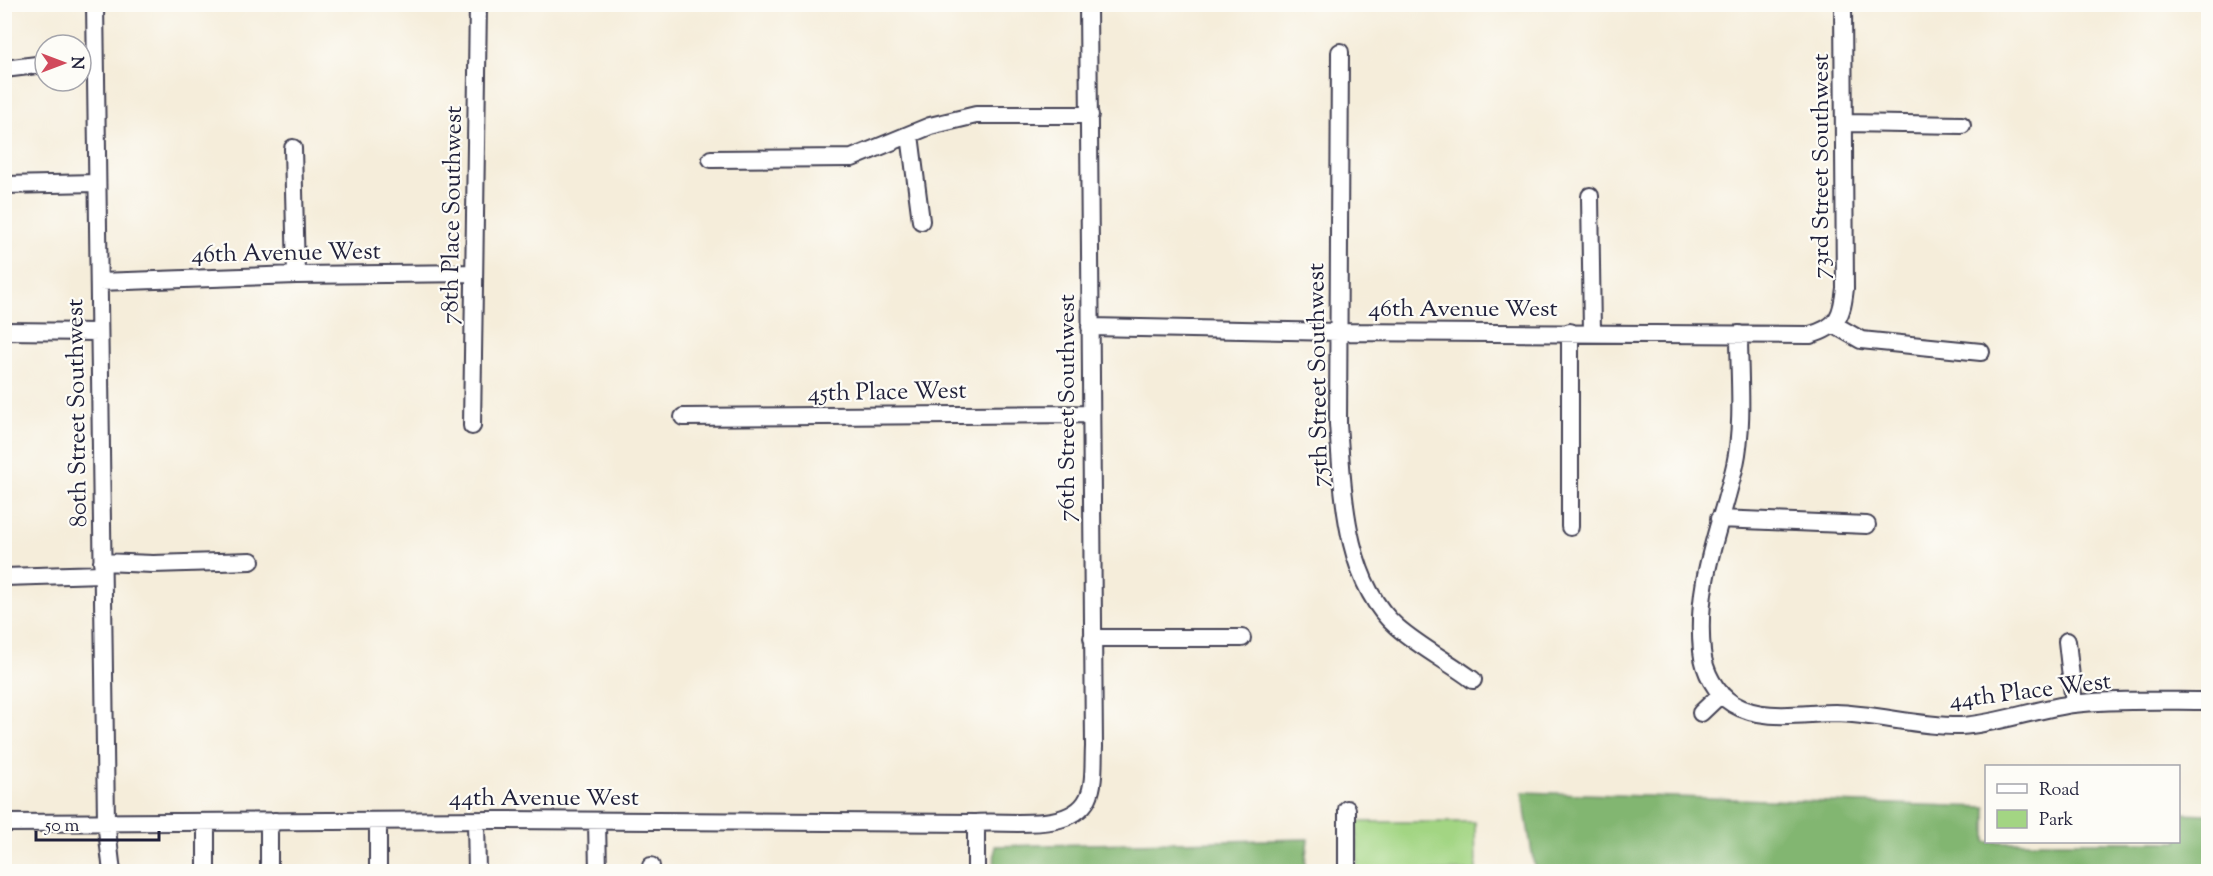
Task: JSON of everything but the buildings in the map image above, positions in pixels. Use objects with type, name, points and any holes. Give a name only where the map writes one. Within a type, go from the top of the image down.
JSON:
[{"type":"street","name":"80th Street Southwest","points":[[91,33],[95,4]]},
{"type":"street","name":"78th Place Southwest","points":[[472,426],[478,4]]},
{"type":"street","name":"76th Street Southwest","points":[[1080,809],[1088,797],[1092,783],[1094,747],[1088,4]]},
{"type":"street","name":"73rd Street Southwest","points":[[1833,324],[1842,312],[1845,288],[1843,4]]},
{"type":"street","name":"75th Street Southwest","points":[[1340,52],[1338,424],[1341,479],[1356,561],[1373,598],[1396,626],[1473,680]]},
{"type":"street","points":[[4,69],[33,65]]},
{"type":"street","name":"80th Street Southwest","points":[[91,93],[98,183],[106,821],[112,872]]},
{"type":"street","points":[[711,159],[852,158],[930,126],[976,115],[1089,115]]},
{"type":"street","points":[[1845,123],[1962,125]]},
{"type":"street","points":[[910,135],[921,221]]},
{"type":"street","points":[[293,148],[296,275]]},
{"type":"street","points":[[4,185],[98,183]]},
{"type":"street","points":[[1590,196],[1592,332]]},
{"type":"street","name":"46th Avenue West","points":[[99,282],[296,275],[474,273]]},
{"type":"street","name":"46th Avenue West","points":[[1089,327],[1338,332],[1810,335],[1822,332],[1833,324]]},
{"type":"street","points":[[1833,324],[1861,340],[1981,352]]},
{"type":"street","points":[[4,332],[99,332]]},
{"type":"street","points":[[1570,332],[1570,527]]},
{"type":"street","points":[[1701,713],[1720,694],[1706,669],[1701,635],[1702,600],[1705,572],[1735,464],[1738,440],[1739,334]]},
{"type":"street","name":"45th Place West","points":[[683,417],[1091,414]]},
{"type":"street","points":[[1719,519],[1867,525]]},
{"type":"street","points":[[4,577],[153,564],[250,561]]},
{"type":"street","points":[[1092,638],[1242,638]]},
{"type":"street","points":[[2067,641],[2074,704]]},
{"type":"street","name":"44th Place West","points":[[1720,694],[1732,704],[1760,713],[1861,715],[1935,725],[1964,726],[2074,704],[2208,701]]},
{"type":"street","name":"44th Avenue West","points":[[4,822],[275,820],[976,823],[1051,821],[1070,816],[1080,809]]},
{"type":"street","points":[[1347,809],[1347,872]]},
{"type":"street","points":[[268,872],[268,829],[275,820]]},
{"type":"street","points":[[378,821],[378,872]]},
{"type":"street","points":[[476,821],[477,872]]},
{"type":"street","points":[[597,821],[598,872]]},
{"type":"street","points":[[206,822],[206,872]]},
{"type":"street","points":[[976,823],[976,872]]},
{"type":"green space","points":[[1522,792],[1985,807],[1985,843],[2180,843],[2180,813],[2208,814],[2208,871],[1535,871]]},
{"type":"green space","points":[[1357,822],[1475,822],[1476,871],[1357,871]]},
{"type":"green space","points":[[1308,839],[1304,871],[994,871],[995,846]]}]
